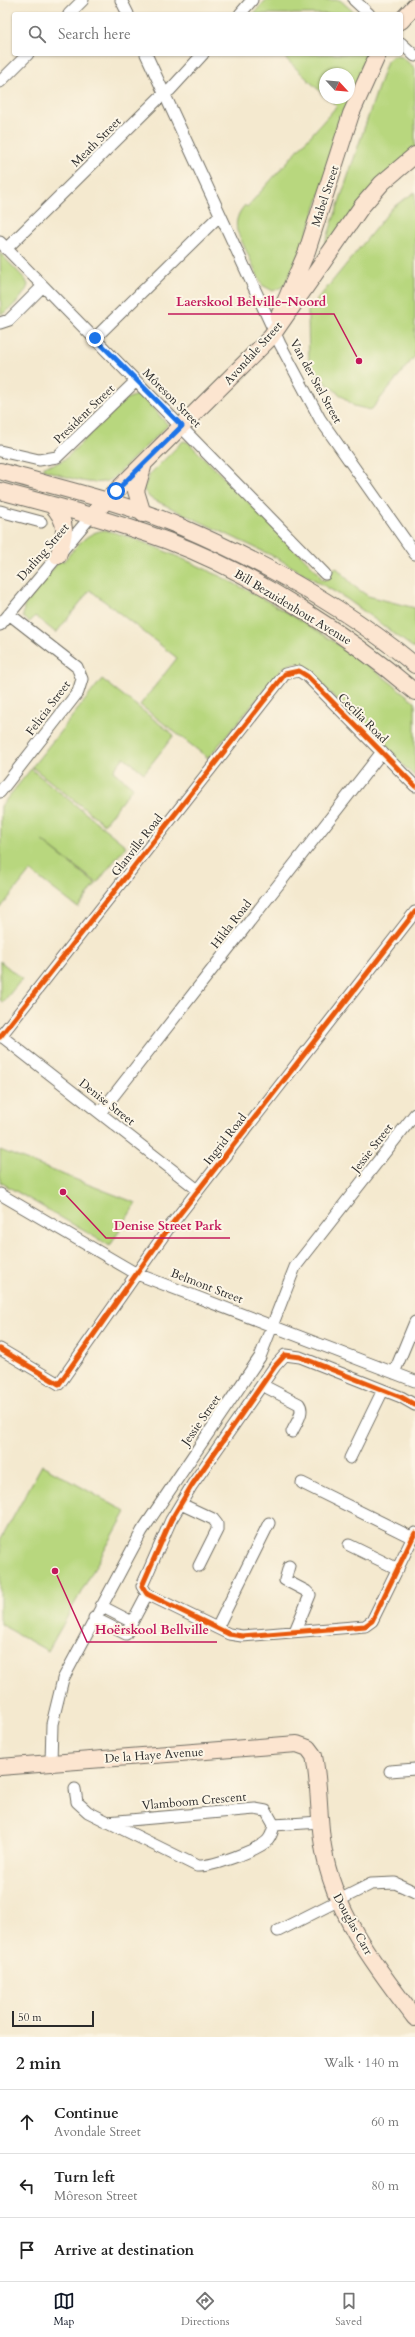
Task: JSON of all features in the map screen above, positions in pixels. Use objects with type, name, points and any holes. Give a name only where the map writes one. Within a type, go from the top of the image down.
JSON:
[{"type":"street","points":[[71,12],[84,0]]},
{"type":"street","points":[[121,0],[127,12]]},
{"type":"street","points":[[242,12],[252,0]]},
{"type":"street","points":[[354,0],[367,12]]},
{"type":"street","points":[[403,19],[415,6]]},
{"type":"street","points":[[403,45],[415,56]]},
{"type":"street","points":[[0,82],[26,56]]},
{"type":"street","name":"Van der Stel Street","points":[[147,56],[274,332],[320,419],[415,554]]},
{"type":"street","name":"Meath Street","points":[[3,245],[164,94],[201,56]]},
{"type":"street","name":"Mabel Street","points":[[274,332],[307,251],[351,114],[377,56]]},
{"type":"street","name":"Avondale Street","points":[[92,516],[274,332],[362,206],[382,183],[415,155]]},
{"type":"street","points":[[95,338],[220,215]]},
{"type":"street","name":"Môreson Street","points":[[3,245],[182,426],[325,574]]},
{"type":"street","points":[[0,323],[9,320],[43,286]]},
{"type":"street","name":"President Street","points":[[0,451],[39,460],[57,457],[136,381]]},
{"type":"street","points":[[143,514],[136,491],[146,462]]},
{"type":"street","name":"Bill Bezuidenhout Avenue","points":[[0,471],[106,501],[178,526],[252,560],[313,594],[388,643],[415,665]]},
{"type":"street","name":"Bill Bezuidenhout Avenue","points":[[0,491],[92,516],[169,541],[240,574],[376,659],[415,692]]},
{"type":"street","points":[[52,505],[64,523],[64,537],[58,556]]},
{"type":"street","points":[[0,512],[41,522]]},
{"type":"street","name":"Darling Street","points":[[0,625],[92,516]]},
{"type":"street","name":"Felicia Street","points":[[0,792],[78,692],[82,679],[77,667],[9,614]]},
{"type":"street","name":"Cecilia Road","points":[[294,670],[307,676],[415,786]]},
{"type":"street","name":"Glanville Road","points":[[0,1036],[281,678],[285,674],[294,670]]},
{"type":"street","name":"Hilda Road","points":[[100,1113],[382,752]]},
{"type":"street","name":"Ingrid Road","points":[[0,1349],[59,1384],[168,1229],[415,912]]},
{"type":"street","name":"Denise Street","points":[[0,1036],[198,1190]]},
{"type":"street","name":"Jessie Street","points":[[50,1763],[52,1724],[63,1679],[94,1618],[142,1531],[260,1357],[274,1326],[290,1278],[297,1264],[415,1114]]},
{"type":"street","name":"Belmont Street","points":[[0,1194],[137,1274],[415,1381]]},
{"type":"street","points":[[394,1373],[415,1322]]},
{"type":"street","points":[[302,1483],[414,1536],[369,1624],[242,1636],[229,1634],[147,1594],[143,1590],[142,1582],[181,1504],[281,1359],[292,1355],[383,1390],[415,1405]]},
{"type":"street","points":[[262,1385],[296,1402],[301,1407],[301,1414],[292,1432]]},
{"type":"street","points":[[350,1458],[383,1390]]},
{"type":"street","points":[[181,1504],[213,1519],[217,1524],[217,1530],[199,1566]]},
{"type":"street","points":[[217,1628],[269,1523]]},
{"type":"street","points":[[348,1545],[398,1569]]},
{"type":"street","points":[[289,1566],[285,1580],[306,1591],[310,1595],[295,1631]]},
{"type":"street","points":[[94,1618],[126,1634],[147,1594]]},
{"type":"street","points":[[101,1606],[132,1622]]},
{"type":"street","points":[[108,1625],[114,1613]]},
{"type":"street","name":"De la Haye Avenue","points":[[0,1767],[297,1744],[308,1748]]},
{"type":"street","name":"Douglas Carr","points":[[308,1748],[315,1761],[320,1822],[326,1862],[338,1901],[380,1971],[415,2018]]},
{"type":"street","points":[[390,1771],[415,1768]]},
{"type":"street","points":[[75,1789],[80,1807],[184,1861],[197,1866],[207,1866],[259,1846],[268,1840],[274,1825],[320,1822]]},
{"type":"street","name":"Vlamboom Crescent","points":[[107,1822],[255,1809],[266,1811],[274,1825]]},
{"type":"street","points":[[278,1931],[371,1884],[383,1882],[400,1884],[415,1892]]},
{"type":"green space","points":[[266,0],[340,0],[354,12],[255,12]]},
{"type":"green space","points":[[283,56],[366,56],[355,90],[355,68],[319,68],[319,90]]},
{"type":"green space","points":[[393,56],[402,57],[415,68],[415,151],[323,250],[387,61]]},
{"type":"green space","points":[[334,104],[350,104],[302,249],[284,286],[273,291],[262,285],[237,231],[236,224],[238,217],[245,205],[247,207],[337,106]]},
{"type":"green space","points":[[415,192],[415,356],[371,410],[354,406],[309,369],[308,311],[393,207]]},
{"type":"green space","points":[[0,253],[25,279],[28,285],[27,289],[17,302],[1,314]]},
{"type":"green space","points":[[137,395],[143,397],[168,425],[112,479],[96,483],[87,482],[44,470],[44,466],[55,464],[65,459],[126,399]]},
{"type":"green space","points":[[183,441],[188,442],[318,572],[322,580],[329,579],[331,571],[336,567],[355,587],[368,596],[415,608],[415,649],[347,599],[277,558],[150,498],[143,489],[150,474]]},
{"type":"green space","points":[[105,530],[137,540],[169,553],[250,591],[335,642],[389,681],[415,702],[415,777],[301,664],[293,663],[283,668],[208,758],[140,705],[177,658],[90,590],[56,633],[35,616],[30,622],[23,617],[24,606],[60,560],[63,562],[87,537],[98,531]]},
{"type":"green space","points":[[102,679],[174,735],[144,773],[124,757],[113,771],[133,787],[104,824],[32,767]]},
{"type":"green space","points":[[31,769],[126,846],[97,883],[42,841],[96,884],[78,908],[30,871],[0,909],[1,806]]},
{"type":"green space","points":[[0,961],[22,979],[3,1002],[0,1000]]},
{"type":"green space","points":[[0,1150],[136,1203],[110,1246],[0,1182]]},
{"type":"green space","points":[[42,1465],[126,1512],[48,1651],[0,1624],[0,1541]]},
{"type":"cycle path","points":[[0,1037],[285,674],[299,671],[307,676],[415,786]]},
{"type":"cycle path","points":[[0,1349],[59,1384],[168,1229],[415,912]]},
{"type":"cycle path","points":[[415,1405],[401,1397],[300,1357],[285,1355],[275,1366],[192,1485],[171,1520],[142,1586],[147,1594],[229,1634],[242,1636],[365,1626],[372,1621],[415,1533]]},
{"type":"place","name":"Laerskool Belville-Noord","points":[[359,361]]},
{"type":"place","name":"Denise Street Park","points":[[63,1192]]},
{"type":"place","name":"Hoërskool Bellville","points":[[55,1571]]},
{"type":"route","points":[[95,338],[182,426],[116,491]]}]
